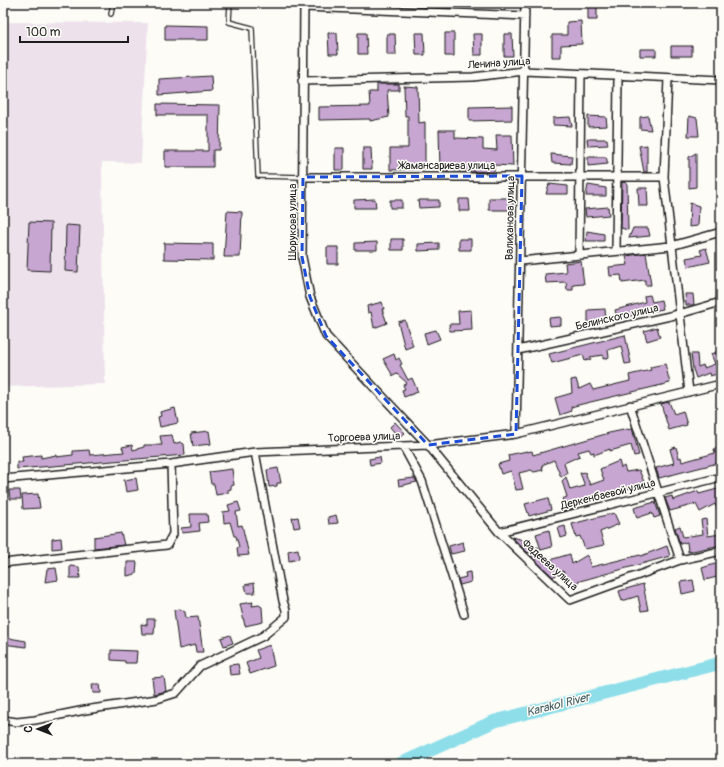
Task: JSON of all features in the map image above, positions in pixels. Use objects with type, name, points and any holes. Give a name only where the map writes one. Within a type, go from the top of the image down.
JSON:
[{"type":"street","name":"Валиханова улица","points":[[516,434],[525,3]]},
{"type":"street","name":"Шорукова улица","points":[[304,5],[302,81],[302,257],[310,297],[326,336],[428,445]]},
{"type":"street","points":[[304,5],[525,16]]},
{"type":"street","name":"Ленина улица","points":[[302,81],[473,77],[524,71],[618,74],[721,80]]},
{"type":"street","points":[[579,255],[581,74]]},
{"type":"street","points":[[616,251],[618,74]]},
{"type":"street","points":[[668,78],[664,177],[689,392]]},
{"type":"street","name":"Жамансариева улица","points":[[303,176],[664,177]]},
{"type":"street","points":[[520,261],[671,246],[721,232]]},
{"type":"street","name":"Белинского улица","points":[[518,350],[680,314],[721,302]]},
{"type":"street","name":"Торгоева улица","points":[[3,479],[171,464],[255,452],[428,445],[516,434],[721,384]]},
{"type":"street","points":[[630,405],[680,560]]},
{"type":"street","name":"Фадеева улица","points":[[428,445],[499,532],[570,600],[680,560],[721,551]]},
{"type":"street","points":[[403,446],[422,481],[464,614]]},
{"type":"street","points":[[3,720],[17,722],[35,720],[85,710],[156,699],[176,693],[200,666],[263,636],[286,617],[286,610],[283,601],[255,452]]},
{"type":"street","points":[[3,563],[167,545],[172,534],[171,464]]},
{"type":"street","name":"Деркенбаевой улица","points":[[499,532],[721,477]]},
{"type":"lane","points":[[110,14],[113,3]]},
{"type":"lane","points":[[230,3],[229,22],[252,28],[258,176],[303,176]]},
{"type":"highlighted area","points":[[522,176],[516,434],[428,445],[326,336],[310,297],[302,257],[303,177]]},
{"type":"shaded area","points":[[3,22],[148,23],[141,163],[102,162],[105,384],[3,387]]},
{"type":"building","points":[[588,3],[597,3],[597,20],[588,20]]},
{"type":"building","points":[[581,21],[582,44],[561,45],[561,57],[552,57],[552,35],[567,35],[567,22]]},
{"type":"building","points":[[165,25],[208,26],[208,40],[165,40]]},
{"type":"building","points":[[328,33],[337,33],[338,54],[329,54]]},
{"type":"building","points":[[358,33],[366,33],[367,54],[358,54]]},
{"type":"building","points":[[415,33],[424,33],[425,55],[416,55]]},
{"type":"building","points":[[445,33],[454,33],[454,56],[445,56]]},
{"type":"building","points":[[387,34],[395,34],[396,55],[387,55]]},
{"type":"building","points":[[473,34],[482,34],[482,55],[474,55]]},
{"type":"building","points":[[504,34],[512,34],[513,56],[504,56]]},
{"type":"building","points":[[671,46],[692,46],[692,56],[671,56]]},
{"type":"building","points":[[640,49],[656,49],[656,56],[640,56]]},
{"type":"building","points":[[211,76],[212,91],[159,95],[159,79]]},
{"type":"building","points":[[377,84],[399,84],[399,90],[387,90],[389,117],[370,121],[370,119],[319,120],[319,107],[370,106],[369,92],[377,92]]},
{"type":"building","points":[[404,86],[418,87],[419,123],[425,122],[425,169],[390,170],[390,148],[408,148],[408,116],[405,116]]},
{"type":"building","points":[[157,104],[220,105],[219,150],[213,150],[213,167],[165,167],[165,151],[208,151],[208,115],[157,115]]},
{"type":"building","points":[[512,106],[512,120],[469,121],[469,107]]},
{"type":"building","points":[[588,116],[606,117],[607,126],[588,127]]},
{"type":"building","points":[[648,116],[651,130],[640,129],[640,117]]},
{"type":"building","points":[[689,116],[697,118],[699,136],[688,136]]},
{"type":"building","points":[[570,117],[572,126],[553,125],[553,118]]},
{"type":"building","points":[[439,130],[455,130],[455,138],[483,139],[483,149],[497,150],[496,135],[512,135],[513,166],[494,165],[494,172],[440,170]]},
{"type":"building","points":[[587,139],[607,139],[608,145],[588,146]]},
{"type":"building","points":[[647,145],[647,172],[644,172],[639,146]]},
{"type":"building","points":[[335,148],[344,148],[344,170],[335,170]]},
{"type":"building","points":[[363,148],[371,148],[372,169],[363,169]]},
{"type":"building","points":[[696,153],[696,187],[689,188],[689,157]]},
{"type":"building","points":[[551,154],[572,156],[571,164],[552,163]]},
{"type":"building","points":[[588,157],[606,157],[608,164],[588,166]]},
{"type":"building","points":[[622,182],[627,183],[628,230],[621,228]]},
{"type":"building","points":[[549,184],[568,186],[568,194],[546,194]]},
{"type":"building","points":[[588,185],[606,188],[606,196],[586,196]]},
{"type":"building","points":[[638,188],[647,188],[648,206],[639,206]]},
{"type":"building","points":[[489,198],[513,198],[513,210],[489,210]]},
{"type":"building","points":[[375,199],[376,208],[354,208],[354,200]]},
{"type":"building","points":[[459,199],[469,199],[470,211],[459,211]]},
{"type":"building","points":[[390,200],[402,200],[402,208],[390,208]]},
{"type":"building","points":[[418,200],[439,200],[439,207],[419,208]]},
{"type":"building","points":[[690,203],[699,206],[698,226],[689,227]]},
{"type":"building","points":[[608,207],[609,215],[586,217],[585,209]]},
{"type":"building","points":[[227,211],[242,212],[240,257],[224,257]]},
{"type":"building","points":[[29,222],[51,223],[50,271],[27,270]]},
{"type":"building","points":[[66,225],[80,226],[78,272],[65,271]]},
{"type":"building","points":[[633,228],[648,228],[650,236],[629,238]]},
{"type":"building","points":[[587,231],[604,234],[604,241],[586,241]]},
{"type":"building","points":[[391,239],[403,239],[403,250],[391,250]]},
{"type":"building","points":[[459,239],[471,239],[471,250],[459,250]]},
{"type":"building","points":[[377,242],[377,250],[355,250],[355,243]]},
{"type":"building","points":[[164,243],[213,244],[213,260],[164,259]]},
{"type":"building","points":[[439,243],[439,250],[418,251],[418,244]]},
{"type":"building","points":[[327,247],[338,247],[338,264],[327,264]]},
{"type":"building","points":[[706,248],[710,262],[688,267],[686,258],[702,255],[700,250]]},
{"type":"building","points":[[646,253],[651,285],[645,285],[645,280],[622,283],[621,275],[610,276],[609,267],[628,265],[626,256]]},
{"type":"building","points":[[581,261],[584,284],[573,285],[573,290],[567,290],[566,282],[546,283],[545,274],[566,272],[565,263]]},
{"type":"building","points":[[685,294],[693,294],[694,305],[686,305]]},
{"type":"building","points":[[650,295],[652,302],[661,300],[663,309],[637,314],[618,320],[615,310],[645,302],[644,296]]},
{"type":"building","points":[[382,302],[384,309],[382,309],[387,323],[374,328],[371,312],[368,313],[367,306]]},
{"type":"building","points":[[605,309],[606,322],[588,323],[588,310]]},
{"type":"building","points":[[471,310],[472,330],[450,331],[449,324],[459,324],[458,311]]},
{"type":"building","points":[[561,317],[561,325],[550,326],[549,318]]},
{"type":"building","points":[[405,320],[413,346],[405,349],[398,322]]},
{"type":"building","points":[[657,327],[660,337],[647,341],[644,331]]},
{"type":"building","points":[[436,330],[440,339],[427,344],[424,333]]},
{"type":"building","points":[[625,335],[631,363],[625,364],[621,346],[608,350],[609,357],[603,359],[603,355],[590,357],[591,359],[585,361],[583,355],[552,363],[549,354]]},
{"type":"building","points":[[719,351],[721,373],[710,376],[709,373],[696,378],[691,354],[697,354],[698,367],[703,365],[704,368],[715,364],[711,354]]},
{"type":"building","points":[[394,354],[396,360],[399,358],[402,364],[400,365],[408,380],[412,378],[418,392],[404,397],[402,390],[405,389],[403,385],[407,383],[397,374],[393,376],[383,359]]},
{"type":"building","points":[[665,364],[670,383],[571,407],[572,411],[560,415],[555,398],[572,393],[571,380],[576,379],[579,389],[590,384],[593,390],[630,381],[629,375],[651,370],[650,367]]},
{"type":"building","points":[[669,402],[674,414],[683,411],[687,425],[669,430],[661,404]]},
{"type":"building","points":[[175,408],[178,423],[160,427],[158,417],[161,416],[160,412]]},
{"type":"building","points":[[395,422],[405,433],[399,438],[390,427]]},
{"type":"building","points":[[632,428],[639,455],[634,456],[631,445],[610,451],[610,449],[594,455],[594,452],[591,453],[589,449],[578,452],[580,456],[564,463],[567,473],[561,477],[554,460],[542,465],[543,470],[534,472],[531,470],[519,473],[523,489],[516,490],[511,471],[501,474],[498,464],[509,461],[508,455],[532,451],[533,455],[609,433],[629,430]]},
{"type":"building","points":[[209,431],[211,444],[193,446],[191,433]]},
{"type":"building","points":[[172,435],[174,444],[180,442],[184,444],[185,455],[17,469],[17,462],[23,462],[22,457],[41,455],[41,458],[56,455],[56,457],[73,455],[73,451],[89,450],[90,455],[124,452],[122,447],[132,445],[133,450],[144,447],[144,445],[162,445],[160,436]]},
{"type":"building","points":[[676,447],[679,458],[681,457],[682,462],[715,453],[714,449],[721,448],[721,467],[719,467],[718,463],[659,478],[656,468],[674,463],[670,449]]},
{"type":"building","points":[[380,457],[381,463],[370,465],[369,459]]},
{"type":"building","points":[[619,461],[621,468],[624,466],[626,472],[639,470],[644,482],[628,489],[627,488],[609,494],[609,492],[598,497],[565,506],[562,499],[567,497],[562,481],[566,477],[570,490],[585,486],[580,473],[585,472],[590,485],[604,480],[600,469]]},
{"type":"building","points":[[278,468],[281,483],[277,483],[277,486],[269,487],[267,470]]},
{"type":"building","points":[[232,469],[234,485],[228,490],[228,493],[216,495],[214,484],[211,484],[209,472]]},
{"type":"building","points":[[136,478],[138,490],[126,492],[124,480]]},
{"type":"building","points":[[414,478],[417,482],[399,486],[398,480]]},
{"type":"building","points":[[721,488],[721,518],[715,504],[700,512],[696,504],[670,511],[665,498],[672,496],[673,500],[698,491],[699,494]]},
{"type":"building","points":[[9,490],[20,490],[21,499],[10,499]]},
{"type":"building","points":[[38,494],[40,508],[23,509],[22,495]]},
{"type":"building","points":[[548,498],[551,510],[529,516],[525,504]]},
{"type":"building","points":[[238,502],[241,511],[236,512],[238,526],[242,525],[249,555],[238,556],[237,548],[239,547],[236,536],[234,536],[230,522],[224,523],[223,512],[230,511],[228,505]]},
{"type":"building","points":[[655,502],[660,516],[654,518],[652,513],[637,518],[634,508]]},
{"type":"building","points":[[614,513],[619,524],[600,532],[604,545],[585,549],[580,536],[576,537],[572,524]]},
{"type":"building","points":[[190,514],[207,514],[208,522],[199,523],[200,531],[182,533],[181,528],[191,527]]},
{"type":"building","points":[[336,515],[338,523],[329,524],[328,517]]},
{"type":"building","points":[[298,517],[300,527],[294,528],[292,518]]},
{"type":"building","points":[[706,519],[708,536],[720,534],[721,545],[688,552],[687,542],[680,544],[675,528],[680,526],[683,537],[703,534],[701,520]]},
{"type":"building","points":[[565,526],[567,536],[561,538],[558,528]]},
{"type":"building","points":[[549,530],[552,547],[541,550],[536,534]]},
{"type":"building","points":[[121,533],[124,545],[94,548],[94,537]]},
{"type":"building","points":[[512,537],[520,539],[531,549],[538,547],[543,562],[570,554],[572,564],[587,555],[591,567],[641,556],[667,546],[670,556],[580,581],[571,586],[563,571],[553,577],[532,557],[530,551],[528,553]]},
{"type":"building","points":[[61,538],[62,548],[52,549],[52,539]]},
{"type":"building","points":[[463,542],[465,551],[451,554],[449,546]]},
{"type":"building","points":[[298,549],[299,559],[289,561],[288,551]]},
{"type":"building","points":[[127,562],[137,562],[136,574],[127,576]]},
{"type":"building","points":[[721,562],[721,576],[705,580],[702,568]]},
{"type":"building","points":[[70,566],[79,567],[80,578],[70,578]]},
{"type":"building","points":[[56,568],[58,580],[45,582],[47,569]]},
{"type":"building","points":[[470,572],[471,582],[460,585],[458,579],[466,577],[465,573]]},
{"type":"building","points":[[693,580],[695,591],[682,594],[680,582]]},
{"type":"building","points":[[254,583],[255,593],[247,593],[245,585]]},
{"type":"building","points":[[643,584],[648,610],[641,611],[638,596],[622,601],[619,591]]},
{"type":"building","points":[[253,602],[252,606],[259,605],[262,607],[263,622],[245,626],[240,604]]},
{"type":"building","points":[[180,609],[185,612],[186,618],[198,617],[203,652],[196,652],[195,645],[179,649],[174,610]]},
{"type":"building","points":[[147,619],[155,619],[154,634],[142,634],[141,624],[147,625]]},
{"type":"building","points":[[230,635],[233,643],[224,646],[221,638]]},
{"type":"building","points":[[3,637],[26,641],[26,647],[3,644]]},
{"type":"building","points":[[270,645],[274,666],[250,674],[246,663],[259,658],[256,650]]},
{"type":"building","points":[[111,650],[137,651],[136,663],[125,663],[125,661],[111,660]]},
{"type":"building","points":[[238,664],[240,674],[230,675],[229,665]]},
{"type":"building","points":[[164,677],[166,691],[154,694],[152,678]]},
{"type":"building","points":[[92,684],[100,684],[101,693],[93,693]]},
{"type":"waterway","name":"Karakol River","points":[[400,764],[495,721],[721,663]]}]
